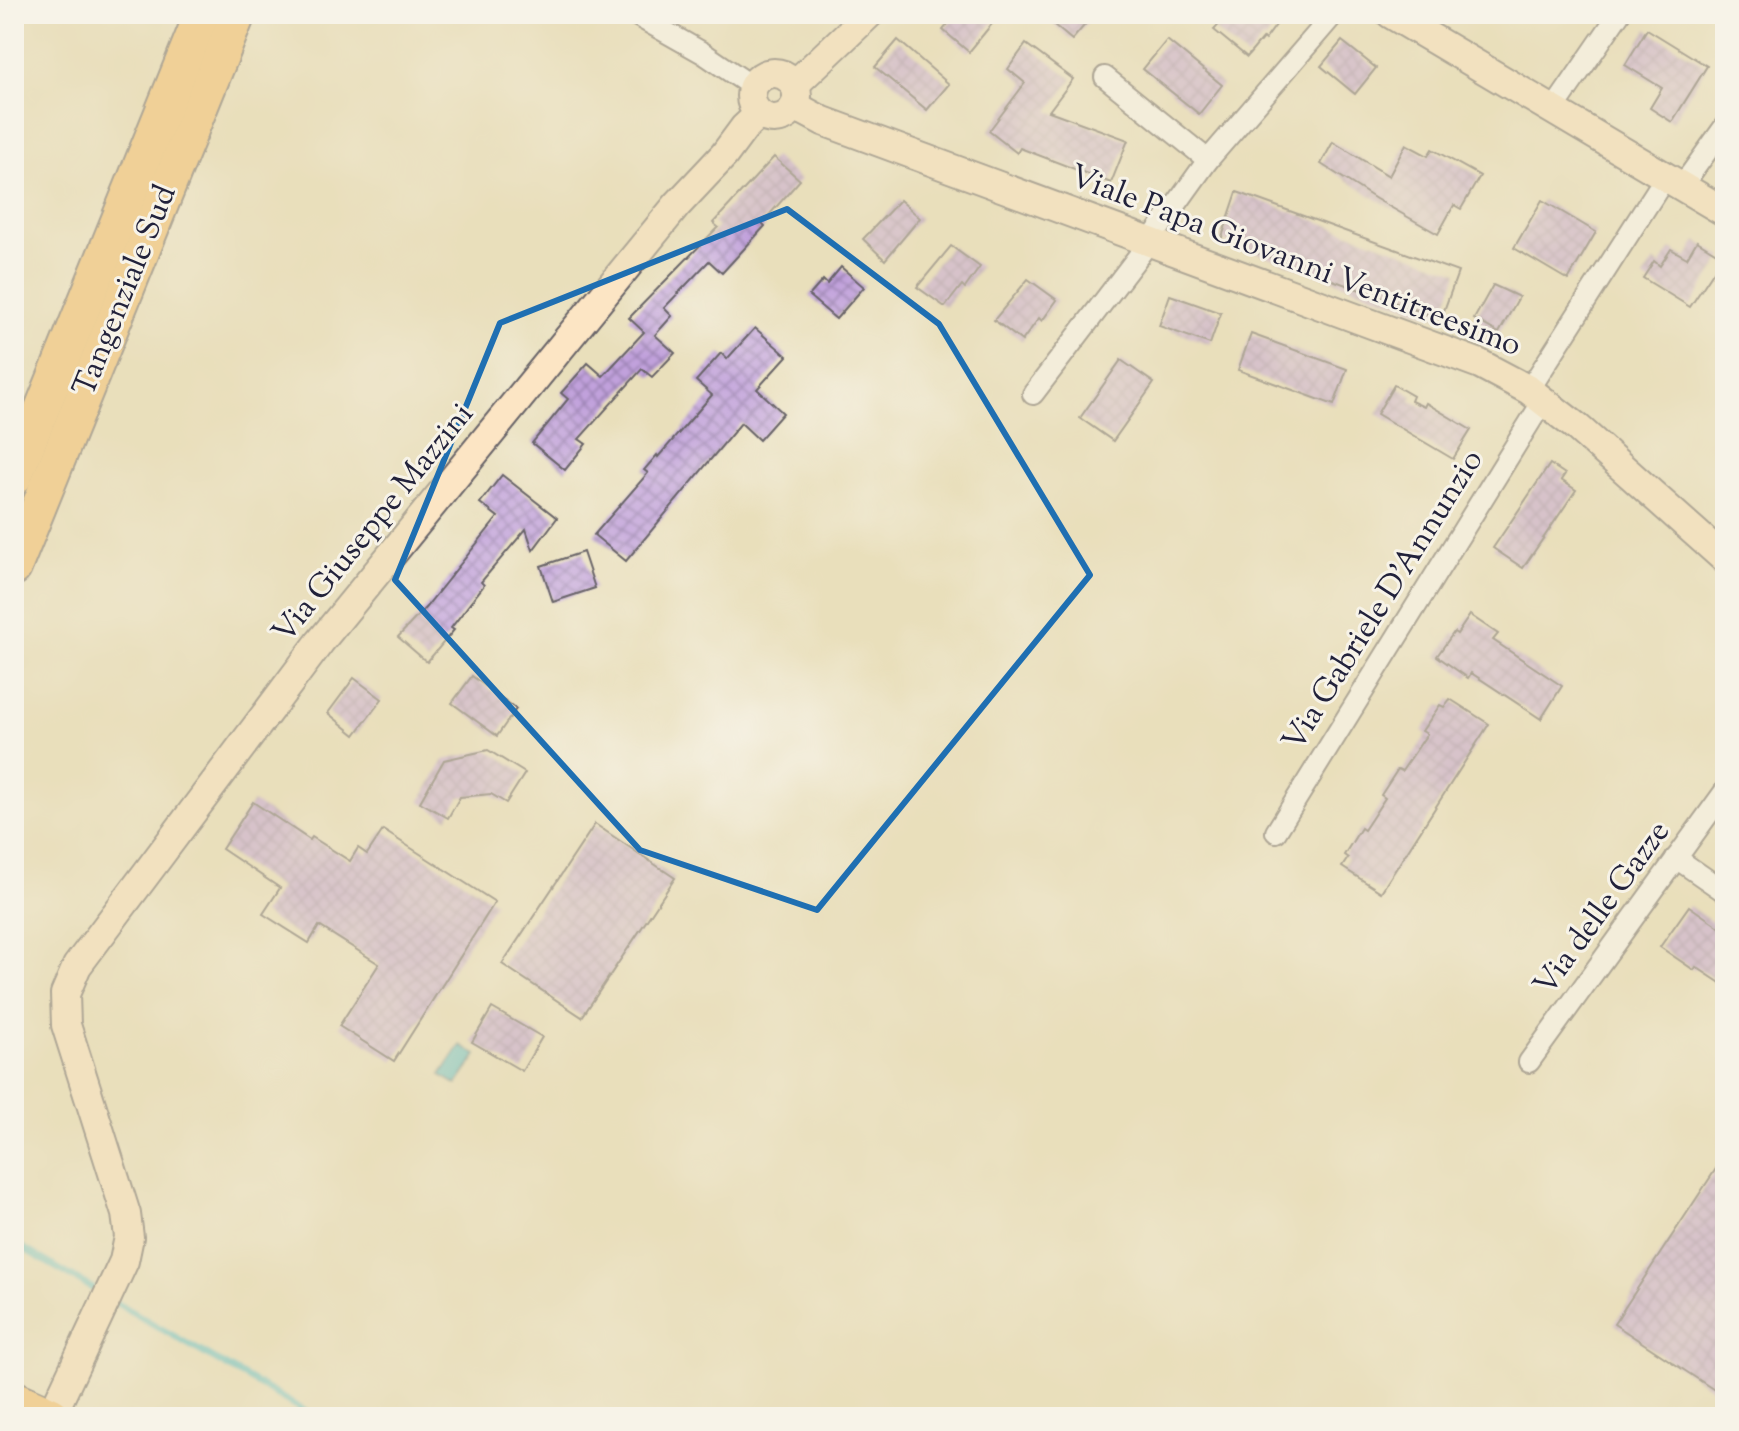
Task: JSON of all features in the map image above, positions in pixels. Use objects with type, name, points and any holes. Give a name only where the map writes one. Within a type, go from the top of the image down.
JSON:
[{"type":"highway","name":"Tangenziale Sud","points":[[14,478],[202,14]]},
{"type":"highway","name":"Tangenziale Sud","points":[[14,568],[238,14]]},
{"type":"highway","points":[[14,1398],[51,1416]]},
{"type":"street","points":[[634,14],[703,53],[753,87]]},
{"type":"street","points":[[794,96],[787,77],[778,73],[759,79],[751,96],[759,114],[777,119],[785,117],[794,96],[869,14]]},
{"type":"street","points":[[1033,394],[1208,160],[1334,14]]},
{"type":"street","points":[[1391,14],[1725,212]]},
{"type":"street","points":[[1553,110],[1619,14]]},
{"type":"street","points":[[1105,77],[1208,160]]},
{"type":"street","name":"Viale Papa Giovanni Ventitreesimo","points":[[794,96],[823,121],[1480,364],[1536,395],[1578,428],[1725,559]]},
{"type":"street","name":"Via Giuseppe Mazzini","points":[[51,1416],[124,1261],[129,1237],[127,1219],[70,1044],[65,1018],[65,994],[83,958],[320,642],[667,217],[759,114]]},
{"type":"street","name":"Via Gabriele D'Annunzio","points":[[1276,832],[1536,395],[1674,181],[1725,126]]},
{"type":"street","name":"Via delle Gazze","points":[[1529,1062],[1725,791]]},
{"type":"street","points":[[1676,858],[1725,892]]},
{"type":"highlighted area","points":[[787,209],[939,324],[1090,575],[817,910],[640,850],[395,580],[500,323]]},
{"type":"water","points":[[461,1045],[477,1055],[457,1085],[441,1075]]},
{"type":"building","points":[[956,14],[1000,14],[969,52],[943,30]]},
{"type":"building","points":[[1041,14],[1094,14],[1072,40]]},
{"type":"building","points":[[1228,14],[1284,14],[1265,40],[1263,38],[1247,57],[1214,30]]},
{"type":"building","points":[[1647,29],[1707,66],[1672,122],[1650,108],[1662,88],[1625,65]]},
{"type":"building","points":[[898,40],[949,84],[927,110],[875,67]]},
{"type":"building","points":[[1167,40],[1222,85],[1199,114],[1143,69]]},
{"type":"building","points":[[1342,41],[1376,68],[1355,94],[1321,66]]},
{"type":"building","points":[[1026,44],[1073,79],[1049,111],[1128,140],[1111,183],[1020,148],[1017,153],[989,131],[1025,83],[1008,69]]},
{"type":"building","points":[[1333,142],[1389,176],[1406,144],[1428,156],[1432,149],[1480,176],[1461,209],[1454,205],[1438,234],[1321,164]]},
{"type":"building","points":[[774,157],[800,180],[762,223],[765,226],[722,273],[709,261],[664,308],[672,316],[655,335],[675,353],[652,377],[642,369],[579,439],[586,444],[565,470],[532,443],[568,399],[561,393],[588,363],[603,376],[644,332],[629,318],[718,227],[713,223]]},
{"type":"building","points":[[1237,192],[1458,272],[1441,319],[1221,240]]},
{"type":"building","points":[[900,200],[920,218],[885,260],[863,239]]},
{"type":"building","points":[[1542,200],[1596,232],[1568,280],[1514,248]]},
{"type":"building","points":[[1697,241],[1723,257],[1690,307],[1643,278],[1654,261],[1660,266],[1671,249],[1687,258]]},
{"type":"building","points":[[951,246],[980,267],[965,288],[962,285],[945,307],[917,287]]},
{"type":"building","points":[[841,267],[864,287],[836,319],[809,296],[823,280],[827,284]]},
{"type":"building","points":[[1028,279],[1057,300],[1022,341],[994,320]]},
{"type":"building","points":[[1493,285],[1519,297],[1499,333],[1474,319]]},
{"type":"building","points":[[1170,295],[1221,313],[1210,344],[1159,326]]},
{"type":"building","points":[[755,328],[787,356],[757,389],[783,413],[759,440],[741,423],[626,561],[594,535],[648,473],[644,470],[712,395],[696,381],[721,353],[727,359]]},
{"type":"building","points":[[1251,334],[1347,369],[1334,405],[1238,370]]},
{"type":"building","points":[[1121,360],[1154,383],[1113,441],[1080,418]]},
{"type":"building","points":[[1394,385],[1413,396],[1411,401],[1424,407],[1426,403],[1471,430],[1453,459],[1377,414]]},
{"type":"building","points":[[1550,464],[1565,474],[1561,480],[1576,490],[1523,568],[1493,548]]},
{"type":"building","points":[[502,475],[557,518],[533,550],[526,529],[481,582],[484,585],[451,628],[454,630],[427,662],[398,637],[498,517],[480,503]]},
{"type":"building","points":[[583,552],[595,588],[553,602],[541,566]]},
{"type":"building","points":[[1470,615],[1498,634],[1493,640],[1562,686],[1541,719],[1471,673],[1468,678],[1437,656]]},
{"type":"building","points":[[472,676],[516,709],[497,736],[452,703]]},
{"type":"building","points":[[354,678],[382,699],[355,735],[328,713]]},
{"type":"building","points":[[1450,699],[1489,724],[1381,892],[1342,867],[1348,858],[1344,855],[1385,798],[1381,795],[1398,769],[1402,771],[1427,734],[1422,731],[1440,705],[1444,707]]},
{"type":"building","points":[[488,750],[525,773],[506,803],[491,794],[460,797],[448,818],[420,802],[444,760]]},
{"type":"building","points":[[253,802],[310,840],[312,837],[350,861],[358,848],[367,854],[383,830],[495,902],[394,1061],[339,1026],[379,964],[319,926],[309,943],[263,914],[280,888],[222,849]]},
{"type":"building","points":[[595,824],[675,878],[582,1017],[502,964]]},
{"type":"building","points":[[1689,906],[1725,931],[1725,986],[1660,947]]},
{"type":"building","points":[[492,1008],[542,1037],[522,1071],[472,1042]]},
{"type":"building","points":[[1725,1155],[1725,1397],[1614,1324]]},
{"type":"waterway","points":[[14,1243],[102,1294]]},
{"type":"waterway","points":[[113,1301],[315,1417]]}]
